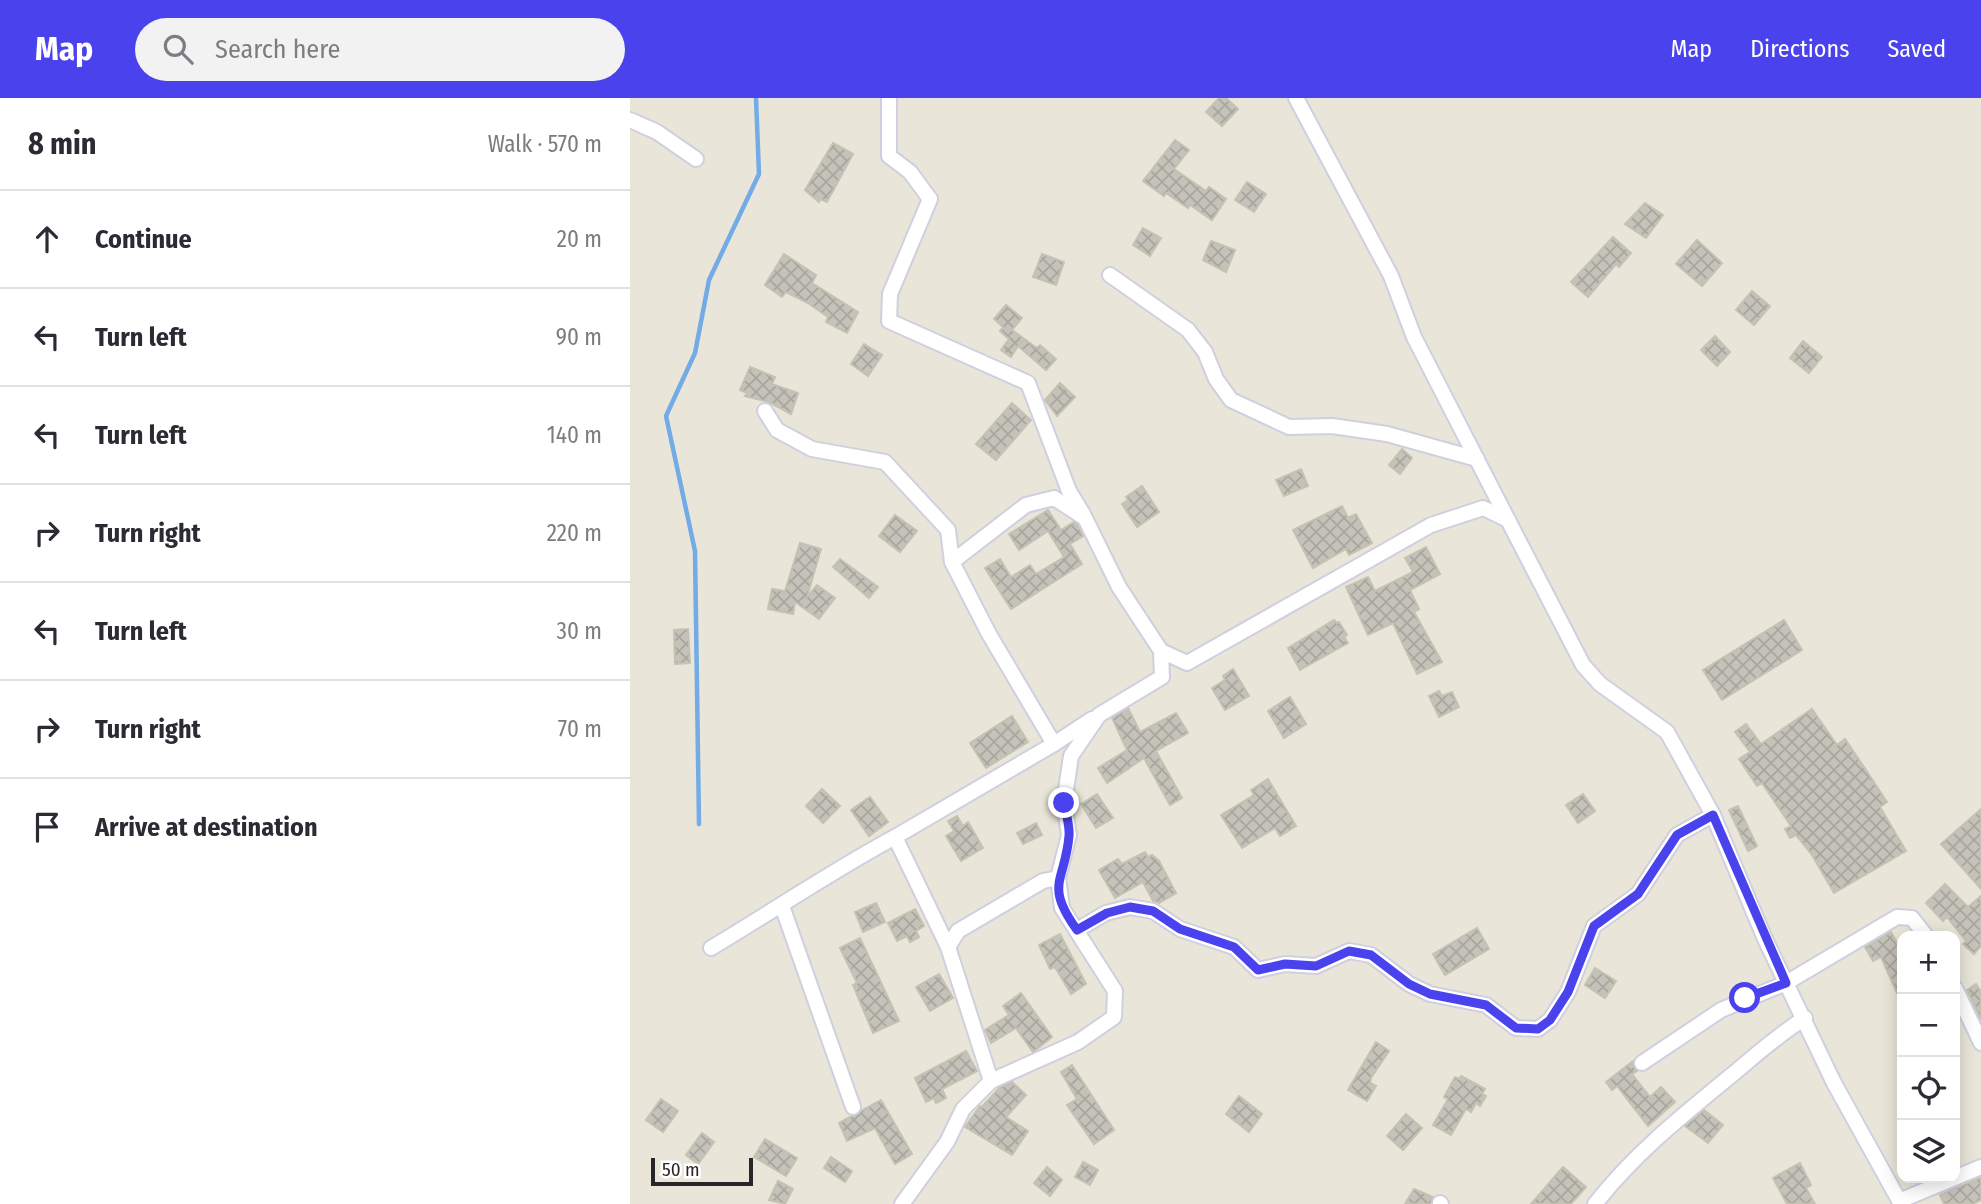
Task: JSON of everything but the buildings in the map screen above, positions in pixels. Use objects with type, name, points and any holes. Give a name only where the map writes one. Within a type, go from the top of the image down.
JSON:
[{"type":"street","points":[[711,948],[782,905],[820,878],[1054,744],[1162,677],[1161,651],[1119,586],[1069,491],[1028,383],[889,321],[890,294],[930,199],[910,172],[889,156],[889,98]]},
{"type":"street","points":[[1296,98],[1391,276],[1414,337],[1583,664],[1600,684],[1668,732],[1713,815],[1786,983],[1805,1017],[1834,1083],[1900,1202],[1981,1167]]},
{"type":"street","points":[[630,120],[657,132],[696,159]]},
{"type":"street","points":[[1110,275],[1148,299],[1188,330],[1205,352],[1216,379],[1231,400],[1289,427],[1332,426],[1387,434],[1477,458]]},
{"type":"street","points":[[765,411],[777,429],[812,449],[885,462],[948,530],[952,562],[989,634],[1054,744]]},
{"type":"street","points":[[952,562],[1026,505],[1054,498],[1085,518]]},
{"type":"street","points":[[1161,651],[1187,663],[1331,584],[1431,525],[1483,508],[1508,520]]},
{"type":"street","points":[[902,1204],[947,1142],[964,1110],[991,1081],[1078,1042],[1114,1017],[1115,991],[1062,908],[1058,877],[1069,835],[1064,803],[1071,756],[1099,715]]},
{"type":"street","points":[[1077,930],[1107,913],[1130,907],[1153,911],[1180,929],[1234,947],[1258,970],[1285,964],[1316,966],[1349,951],[1371,955],[1419,989],[1486,1005],[1516,1028],[1538,1029],[1550,1020],[1568,992],[1594,926],[1638,894],[1677,835],[1713,815]]},
{"type":"street","points":[[895,837],[948,947],[991,1081]]},
{"type":"street","points":[[948,947],[958,931],[1043,881],[1058,877]]},
{"type":"street","points":[[782,905],[853,1107]]},
{"type":"street","points":[[1642,1063],[1721,1010],[1786,983],[1897,916],[1912,918],[1922,931]]},
{"type":"street","points":[[1958,994],[1981,1043]]},
{"type":"street","points":[[1595,1204],[1619,1174],[1674,1121],[1776,1036],[1805,1017]]},
{"type":"waterway","points":[[699,824],[695,551],[666,416],[695,353],[709,280],[759,174],[756,98]]},
{"type":"route","points":[[1064,803],[1069,835],[1058,877],[1062,908],[1077,930],[1107,913],[1130,907],[1153,911],[1180,929],[1234,947],[1258,970],[1285,964],[1312,963],[1316,966],[1349,951],[1371,955],[1389,966],[1409,984],[1430,994],[1486,1005],[1516,1028],[1538,1029],[1550,1020],[1568,992],[1594,926],[1638,894],[1677,835],[1713,815],[1786,983],[1745,998]]}]
